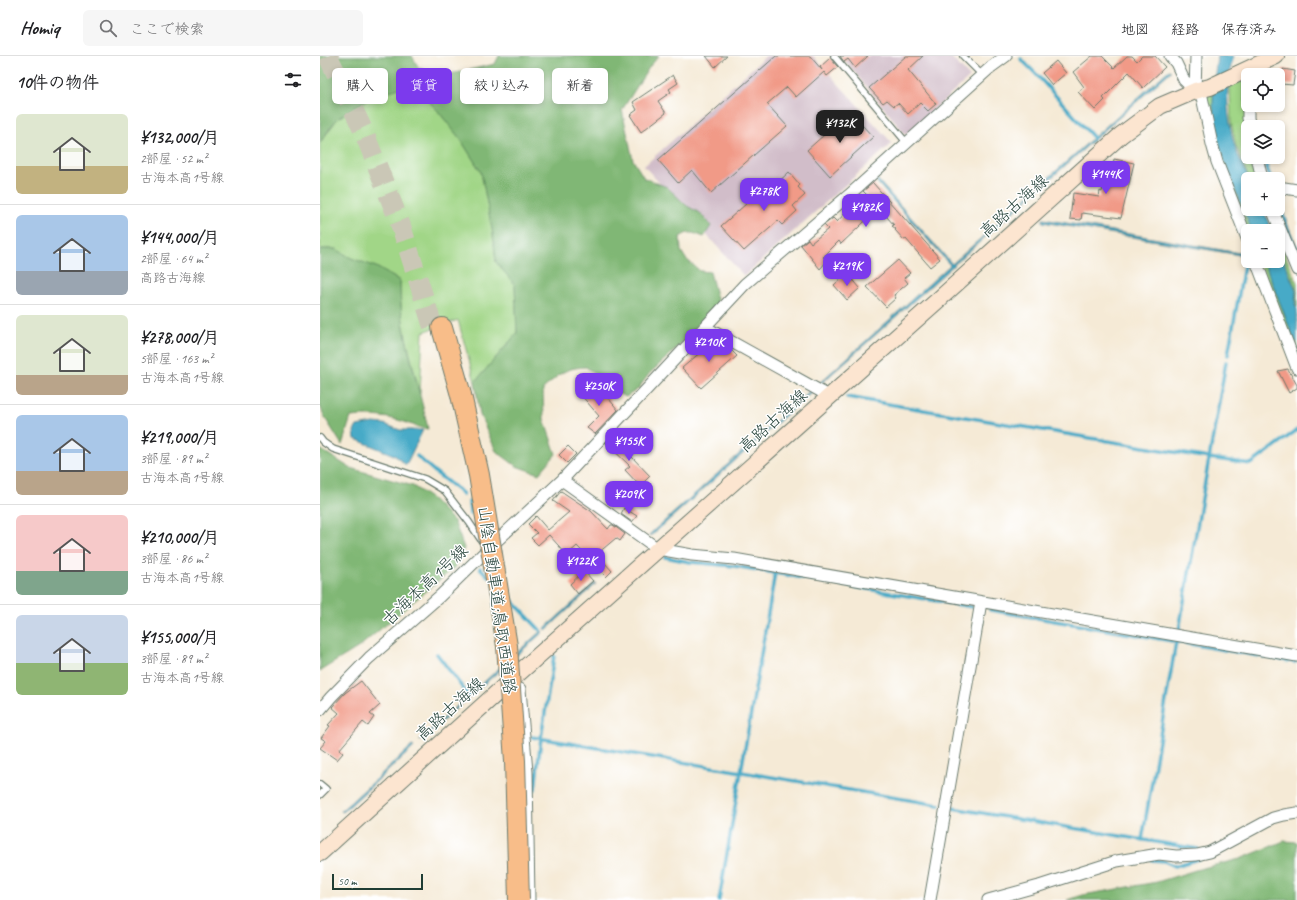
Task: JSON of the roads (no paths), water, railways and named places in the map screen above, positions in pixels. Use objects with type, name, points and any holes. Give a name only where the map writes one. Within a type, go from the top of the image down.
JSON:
[{"type":"highway","name":"山陰自動車道;鳥取西道路","points":[[438,329],[456,396],[480,475],[507,646],[515,761],[519,900]]},
{"type":"highway","name":"山陰自動車道;鳥取西道路","points":[[456,396],[471,477],[497,647],[506,762],[510,900]]},
{"type":"main road","name":"高路古海線","points":[[320,853],[520,672],[943,296],[1121,135],[1160,106],[1276,56]]},
{"type":"street","name":"古海本高1号線","points":[[320,710],[369,658],[440,596],[562,480],[745,284],[849,195],[982,75],[1006,56]]},
{"type":"street","points":[[1170,56],[1176,63],[1184,80],[1202,89]]},
{"type":"street","points":[[1196,56],[1202,97],[1212,144],[1217,162],[1242,224]]},
{"type":"street","points":[[1248,120],[1251,66]]},
{"type":"street","points":[[1285,188],[1297,190]]},
{"type":"street","points":[[1275,216],[1297,270]]},
{"type":"street","points":[[1259,268],[1297,368]]},
{"type":"street","points":[[704,327],[829,396]]},
{"type":"street","points":[[562,480],[658,549],[692,555],[734,559],[1297,656]]},
{"type":"street","points":[[930,900],[981,602]]},
{"type":"street","points":[[520,672],[527,772],[529,900]]},
{"type":"street","points":[[988,900],[1039,886],[1117,861],[1159,854],[1176,856],[1197,855],[1210,852],[1273,818],[1297,813]]},
{"type":"lane","points":[[834,56],[906,142]]},
{"type":"lane","points":[[962,56],[982,75]]},
{"type":"lane","points":[[320,438],[333,449],[425,479],[445,491],[469,522],[487,550]]},
{"type":"lane","points":[[320,784],[326,790],[320,795]]},
{"type":"water","points":[[1217,56],[1234,56],[1229,78],[1228,102],[1232,136],[1241,164],[1245,172],[1241,172],[1241,204],[1227,170],[1218,138],[1213,105]]},
{"type":"water","points":[[1169,70],[1171,71],[816,388],[815,387],[950,265],[874,179],[876,178],[952,264]]},
{"type":"water","points":[[1246,216],[1266,216],[1269,224],[1249,224]]},
{"type":"water","points":[[1282,216],[1284,216],[1297,247],[1297,256],[1285,224]]},
{"type":"water","points":[[1043,219],[1241,253],[1241,255],[1043,222]]},
{"type":"water","points":[[1285,264],[1296,291],[1295,304],[1297,310],[1297,342],[1295,342],[1267,268],[1285,268]]},
{"type":"water","points":[[812,389],[814,390],[651,536],[650,534]]},
{"type":"water","points":[[373,423],[384,424],[400,430],[423,430],[406,465],[394,455],[355,439],[354,431],[357,426]]},
{"type":"water","points":[[595,583],[596,584],[546,630],[544,629]]},
{"type":"water","points":[[541,631],[543,632],[420,741],[419,740]]},
{"type":"water","points":[[412,746],[414,747],[343,812],[341,811]]},
{"type":"waterway","points":[[1021,59],[1094,138]]},
{"type":"waterway","points":[[1266,164],[1268,172]]},
{"type":"waterway","points":[[1228,355],[1244,268]]},
{"type":"waterway","points":[[1179,630],[1226,362]]},
{"type":"waterway","points":[[847,397],[1251,464],[1297,430]]},
{"type":"waterway","points":[[417,456],[463,494]]},
{"type":"waterway","points":[[469,502],[470,514]]},
{"type":"waterway","points":[[665,557],[690,562],[734,566],[972,607]]},
{"type":"waterway","points":[[480,568],[488,576]]},
{"type":"waterway","points":[[719,900],[775,573]]},
{"type":"waterway","points":[[506,594],[540,630]]},
{"type":"waterway","points":[[990,610],[1295,662]]},
{"type":"waterway","points":[[1142,840],[1176,642]]},
{"type":"waterway","points":[[437,654],[468,695]]},
{"type":"waterway","points":[[535,789],[541,738],[554,656]]},
{"type":"waterway","points":[[532,737],[939,805]]},
{"type":"waterway","points":[[952,808],[1198,849]]},
{"type":"waterway","points":[[1152,860],[1164,861],[1175,866],[1198,859]]},
{"type":"tunnel","points":[[328,56],[363,130],[401,226],[434,330]]}]
